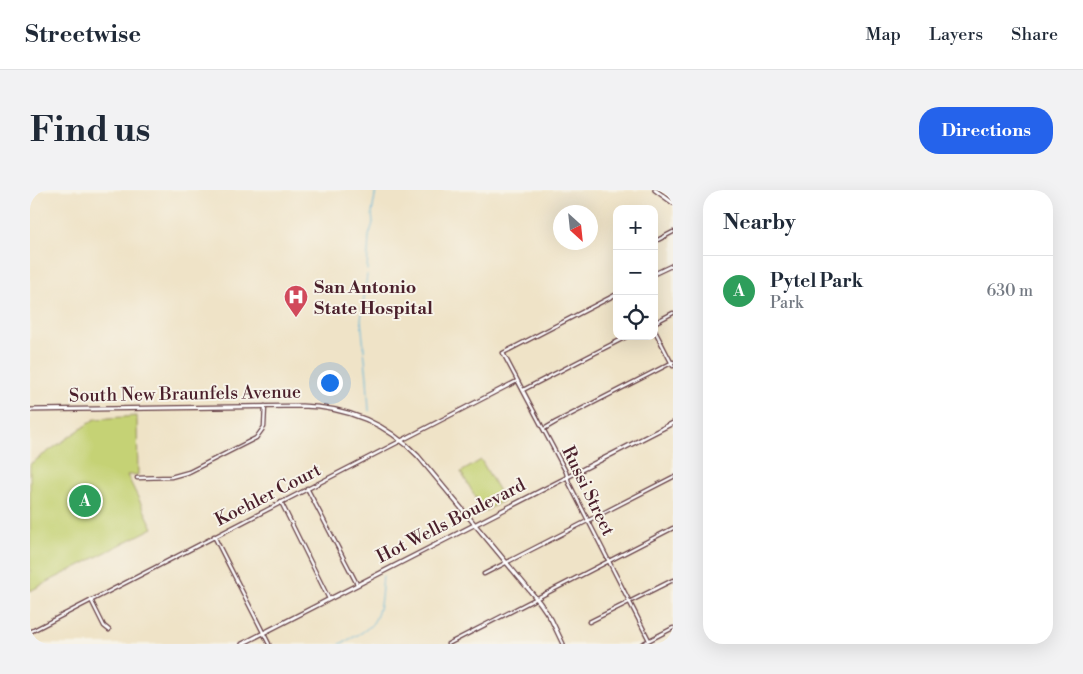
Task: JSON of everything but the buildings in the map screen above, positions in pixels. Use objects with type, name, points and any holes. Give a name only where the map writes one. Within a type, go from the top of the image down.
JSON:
[{"type":"main road","points":[[655,190],[673,203]]},
{"type":"main road","name":"South New Braunfels Avenue","points":[[30,410],[316,406],[347,412],[376,424],[400,440],[418,456],[536,599],[551,619],[564,644]]},
{"type":"main road","name":"Hot Wells Boulevard","points":[[242,644],[673,423]]},
{"type":"street","points":[[658,240],[673,232]]},
{"type":"street","points":[[658,272],[673,265]]},
{"type":"street","name":"Russi Street","points":[[615,295],[503,353],[544,429],[588,521],[649,640]]},
{"type":"street","points":[[658,321],[673,313]]},
{"type":"street","points":[[544,429],[672,364],[658,337]]},
{"type":"street","points":[[523,390],[620,340]]},
{"type":"street","name":"Koehler Court","points":[[30,632],[517,381]]},
{"type":"street","points":[[137,478],[171,477],[189,472],[256,438],[264,427],[265,406]]},
{"type":"street","points":[[484,574],[673,477]]},
{"type":"street","points":[[307,488],[357,584]]},
{"type":"street","points":[[281,502],[329,599]]},
{"type":"street","points":[[448,644],[673,528]]},
{"type":"street","points":[[214,536],[269,644]]},
{"type":"street","points":[[589,622],[673,580]]},
{"type":"street","points":[[91,600],[104,626],[108,630]]},
{"type":"street","points":[[642,644],[673,628]]},
{"type":"green space","points":[[137,416],[138,475],[127,475],[153,528],[30,591],[30,464],[95,419]]},
{"type":"green space","points":[[481,460],[504,500],[484,512],[461,472]]},
{"type":"waterway","points":[[367,270],[369,236],[373,223],[372,213],[376,190]]},
{"type":"waterway","points":[[367,275],[361,320],[369,411]]},
{"type":"waterway","points":[[340,644],[362,633],[373,623],[380,604],[383,576]]},
{"type":"place","name":"San Antonio State Hospital","points":[[296,318]]},
{"type":"place","name":"Pytel Park","points":[[85,501]]}]
